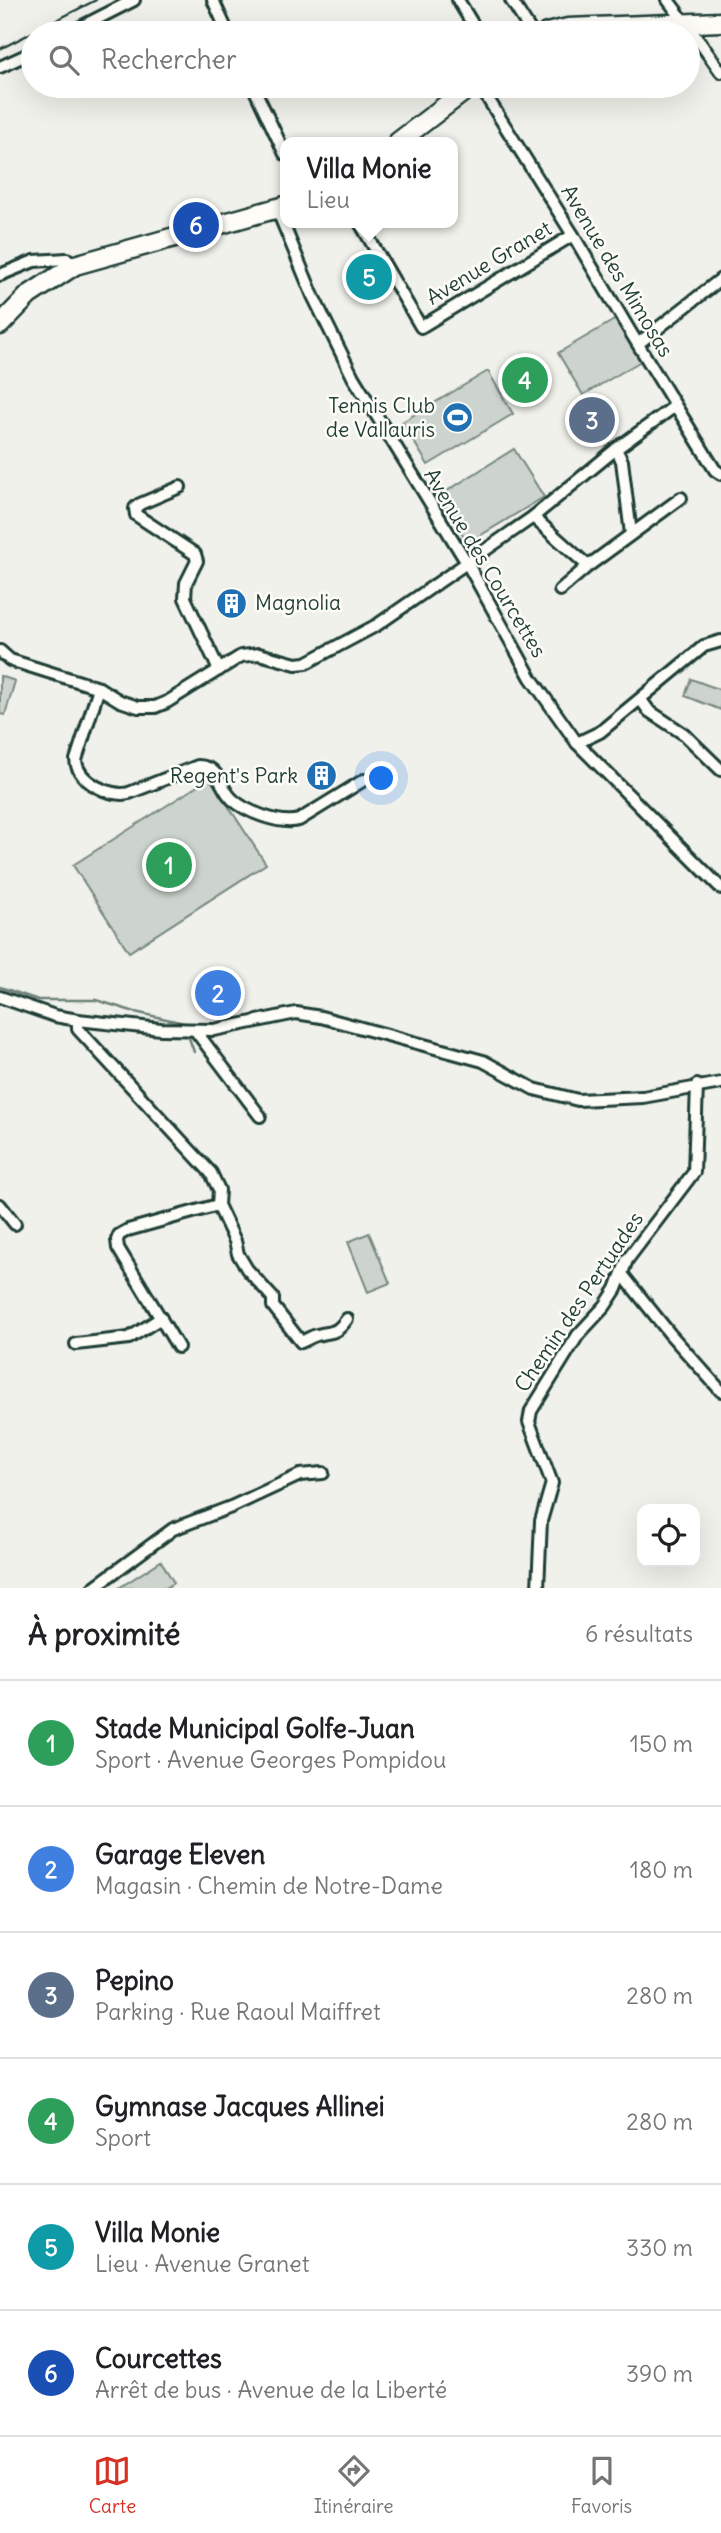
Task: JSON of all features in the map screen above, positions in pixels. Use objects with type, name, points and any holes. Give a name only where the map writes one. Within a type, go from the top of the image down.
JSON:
[{"type":"main road","points":[[700,23],[721,22]]},
{"type":"main road","points":[[405,137],[455,98]]},
{"type":"main road","points":[[0,325],[29,295],[75,265],[280,207]]},
{"type":"street","points":[[93,21],[134,0]]},
{"type":"street","points":[[213,0],[223,21]]},
{"type":"street","points":[[458,0],[471,21]]},
{"type":"street","points":[[511,0],[524,21]]},
{"type":"street","points":[[668,0],[684,21]]},
{"type":"street","points":[[700,43],[721,72]]},
{"type":"street","points":[[0,68],[21,57]]},
{"type":"street","points":[[259,98],[280,143]]},
{"type":"street","name":"Avenue des Mimosas","points":[[488,98],[639,343],[674,406],[721,474]]},
{"type":"street","name":"Avenue des Courcettes","points":[[289,228],[313,296],[353,377],[467,563],[531,678],[577,743],[721,887]]},
{"type":"street","name":"Avenue Granet","points":[[363,228],[421,327],[573,234]]},
{"type":"street","points":[[0,275],[34,261],[67,259],[75,265]]},
{"type":"street","points":[[639,343],[721,279]]},
{"type":"street","points":[[0,651],[10,660],[99,688],[120,701],[138,707],[155,707],[167,702],[242,656],[259,654],[296,664],[313,661],[377,625],[533,517],[674,406]]},
{"type":"street","points":[[616,449],[622,461],[631,534]]},
{"type":"street","points":[[180,487],[140,504],[135,509],[136,515],[195,554],[197,561],[186,583],[185,598],[219,670]]},
{"type":"street","points":[[560,590],[588,566],[681,498]]},
{"type":"street","points":[[533,517],[588,566]]},
{"type":"street","points":[[577,743],[600,732],[704,646],[721,640]]},
{"type":"street","points":[[99,688],[76,760],[76,769],[110,794],[120,795],[198,766],[208,766],[215,772],[230,797],[241,806],[289,823],[299,820],[364,780]]},
{"type":"street","points":[[641,700],[649,711],[684,734],[721,770]]},
{"type":"street","points":[[0,997],[55,1016],[161,1030],[214,1030],[296,1013],[321,1017],[483,1061],[534,1089],[578,1100],[643,1097],[697,1085],[721,1083]]},
{"type":"street","points":[[78,1020],[78,1029],[211,1173],[219,1189],[218,1205],[247,1269],[273,1298],[273,1306],[300,1342],[318,1334],[327,1335],[339,1330],[347,1319]]},
{"type":"street","points":[[195,1030],[260,1116]]},
{"type":"street","name":"Chemin des Pertuades","points":[[538,1588],[541,1521],[552,1483],[529,1422],[530,1411],[578,1335],[605,1306],[627,1259],[694,1172],[697,1085]]},
{"type":"street","points":[[0,1205],[15,1224]]},
{"type":"street","points":[[178,1347],[118,1248],[117,1240],[119,1235],[128,1230],[218,1205]]},
{"type":"street","points":[[622,1274],[670,1334],[721,1391]]},
{"type":"street","points":[[76,1344],[129,1338],[161,1318]]},
{"type":"street","points":[[93,1588],[173,1529],[232,1507],[300,1475],[323,1473]]},
{"type":"shaded area","points":[[616,319],[641,361],[583,395],[558,353]]},
{"type":"shaded area","name":"Tennis Club de Vallauris","points":[[488,371],[513,414],[428,465],[402,422]]},
{"type":"shaded area","points":[[514,449],[544,497],[468,543],[439,496]]},
{"type":"shaded area","points":[[0,676],[15,681],[5,715],[0,714]]},
{"type":"shaded area","points":[[691,679],[721,690],[721,710],[685,696]]},
{"type":"shaded area","points":[[210,778],[266,864],[129,952],[73,865]]},
{"type":"shaded area","points":[[369,1233],[390,1283],[368,1292],[348,1242]]},
{"type":"shaded area","points":[[161,1561],[174,1583],[166,1588],[119,1588]]},
{"type":"waterway","points":[[0,987],[38,1000],[96,1000],[187,1026]]},
{"type":"waterway","points":[[188,1035],[194,1052]]},
{"type":"railway","points":[[55,21],[96,0]]},
{"type":"railway","points":[[0,49],[21,38]]},
{"type":"place","name":"Courcettes","points":[[196,225]]},
{"type":"place","name":"Villa Monie","points":[[369,277]]},
{"type":"place","name":"Gymnase Jacques Allinei","points":[[525,380]]},
{"type":"place","name":"Tennis Club de Vallauris","points":[[458,418]]},
{"type":"place","name":"Pepino","points":[[592,420]]},
{"type":"place","name":"Magnolia","points":[[232,603]]},
{"type":"place","name":"Regent's Park","points":[[321,776]]},
{"type":"place","name":"Stade Municipal Golfe-Juan","points":[[169,865]]},
{"type":"place","name":"Garage Eleven","points":[[218,993]]}]
